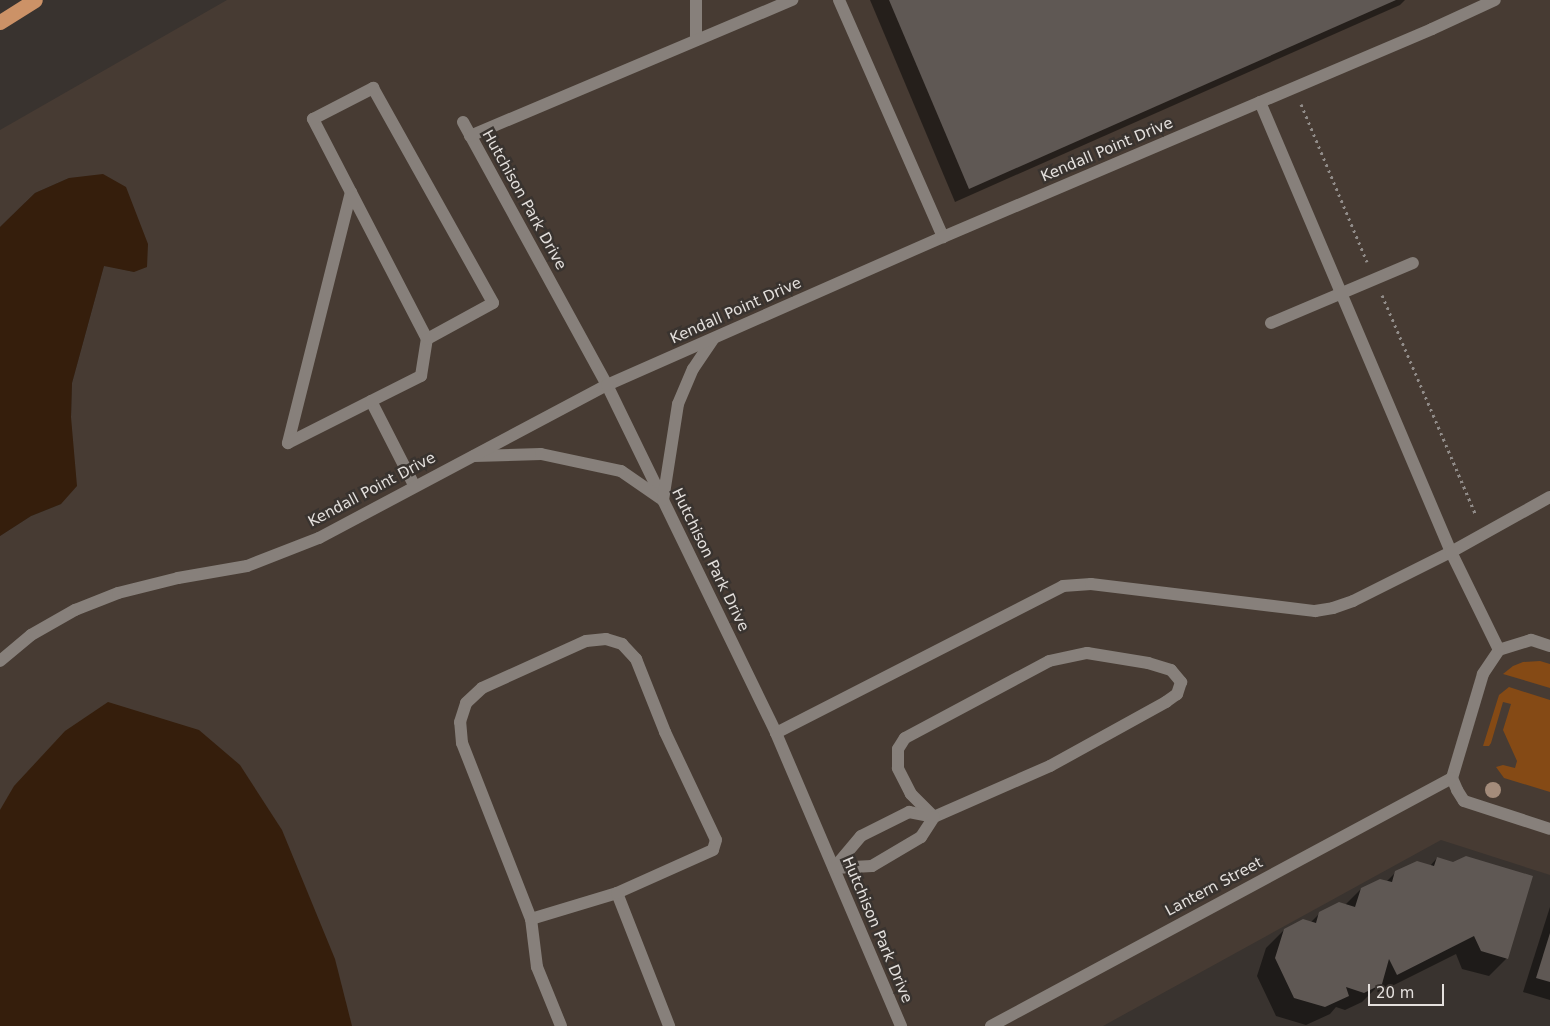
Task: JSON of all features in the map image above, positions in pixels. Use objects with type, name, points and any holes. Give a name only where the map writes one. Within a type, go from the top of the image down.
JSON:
[{"type":"highway","points":[[0,22],[35,0]]},
{"type":"street","points":[[696,0],[696,40]]},
{"type":"street","points":[[470,136],[792,0]]},
{"type":"street","points":[[839,0],[943,237]]},
{"type":"street","name":"Kendall Point Drive","points":[[0,661],[31,635],[76,610],[118,593],[178,578],[247,566],[319,538],[607,385],[943,237],[1495,0]]},
{"type":"street","points":[[350,192],[288,443],[421,376],[427,339],[312,119],[373,88],[493,303],[427,339]]},
{"type":"street","points":[[1260,102],[1451,552],[1499,650]]},
{"type":"street","name":"Hutchison Park Drive","points":[[462,122],[607,385],[663,500],[776,733],[901,1026]]},
{"type":"street","points":[[1271,323],[1412,263]]},
{"type":"street","points":[[471,456],[541,454],[621,471],[663,500],[678,404],[693,369],[713,339]]},
{"type":"street","points":[[371,401],[414,486]]},
{"type":"street","points":[[776,733],[1063,586],[1091,584],[1315,611],[1333,608],[1353,601],[1451,552],[1550,497]]},
{"type":"street","points":[[531,919],[616,893],[713,850],[716,840],[665,732],[636,659],[622,644],[606,639],[586,641],[482,688],[466,703],[460,722],[462,743],[531,919],[537,967],[561,1026]]},
{"type":"street","points":[[1550,646],[1531,640],[1499,650],[1483,674],[1452,778],[1464,801],[1550,829]]},
{"type":"street","points":[[834,868],[872,866],[921,837],[934,817],[1050,766],[1166,702],[1176,694],[1181,682],[1171,670],[1148,662],[1087,653],[1049,661],[905,738],[898,749],[898,768],[911,794],[934,817]]},
{"type":"street","name":"Lantern Street","points":[[992,1026],[1452,778]]},
{"type":"street","points":[[834,868],[861,836],[908,812],[934,817]]},
{"type":"street","points":[[616,893],[669,1026]]},
{"type":"path","points":[[1300,104],[1476,515]]},
{"type":"shaded area","points":[[227,0],[1550,0],[1550,875],[1441,840],[1103,1026],[0,1026],[0,536],[31,516],[61,504],[71,417],[72,383],[104,265],[134,272],[69,178],[35,193],[0,227],[0,130]]},
{"type":"shaded area","points":[[103,174],[126,187],[148,244],[147,267],[134,272],[104,266],[72,383],[71,417],[77,486],[61,504],[31,516],[0,536],[0,227],[35,193],[69,178]]},
{"type":"shaded area","points":[[1540,661],[1550,664],[1550,688],[1503,674],[1513,666],[1523,662]]},
{"type":"shaded area","points":[[1509,687],[1550,700],[1550,792],[1504,778],[1496,767],[1503,765],[1515,768],[1517,761],[1503,730],[1511,704],[1503,702],[1491,743],[1489,746],[1483,746],[1499,695]]},
{"type":"shaded area","points":[[108,702],[199,730],[240,765],[282,830],[335,959],[352,1026],[0,1026],[0,810],[14,786],[65,731]]},
{"type":"building","points":[[889,0],[1396,0],[969,189]]},
{"type":"building","points":[[1466,856],[1533,876],[1508,959],[1481,951],[1474,936],[1397,975],[1389,959],[1382,984],[1364,993],[1346,987],[1349,996],[1325,1007],[1294,998],[1275,958],[1284,929],[1303,919],[1316,923],[1319,912],[1339,902],[1355,907],[1361,888],[1380,879],[1392,882],[1395,871],[1417,861],[1434,866],[1437,857],[1453,862]]},
{"type":"building","points":[[1550,933],[1550,982],[1536,978]]}]
